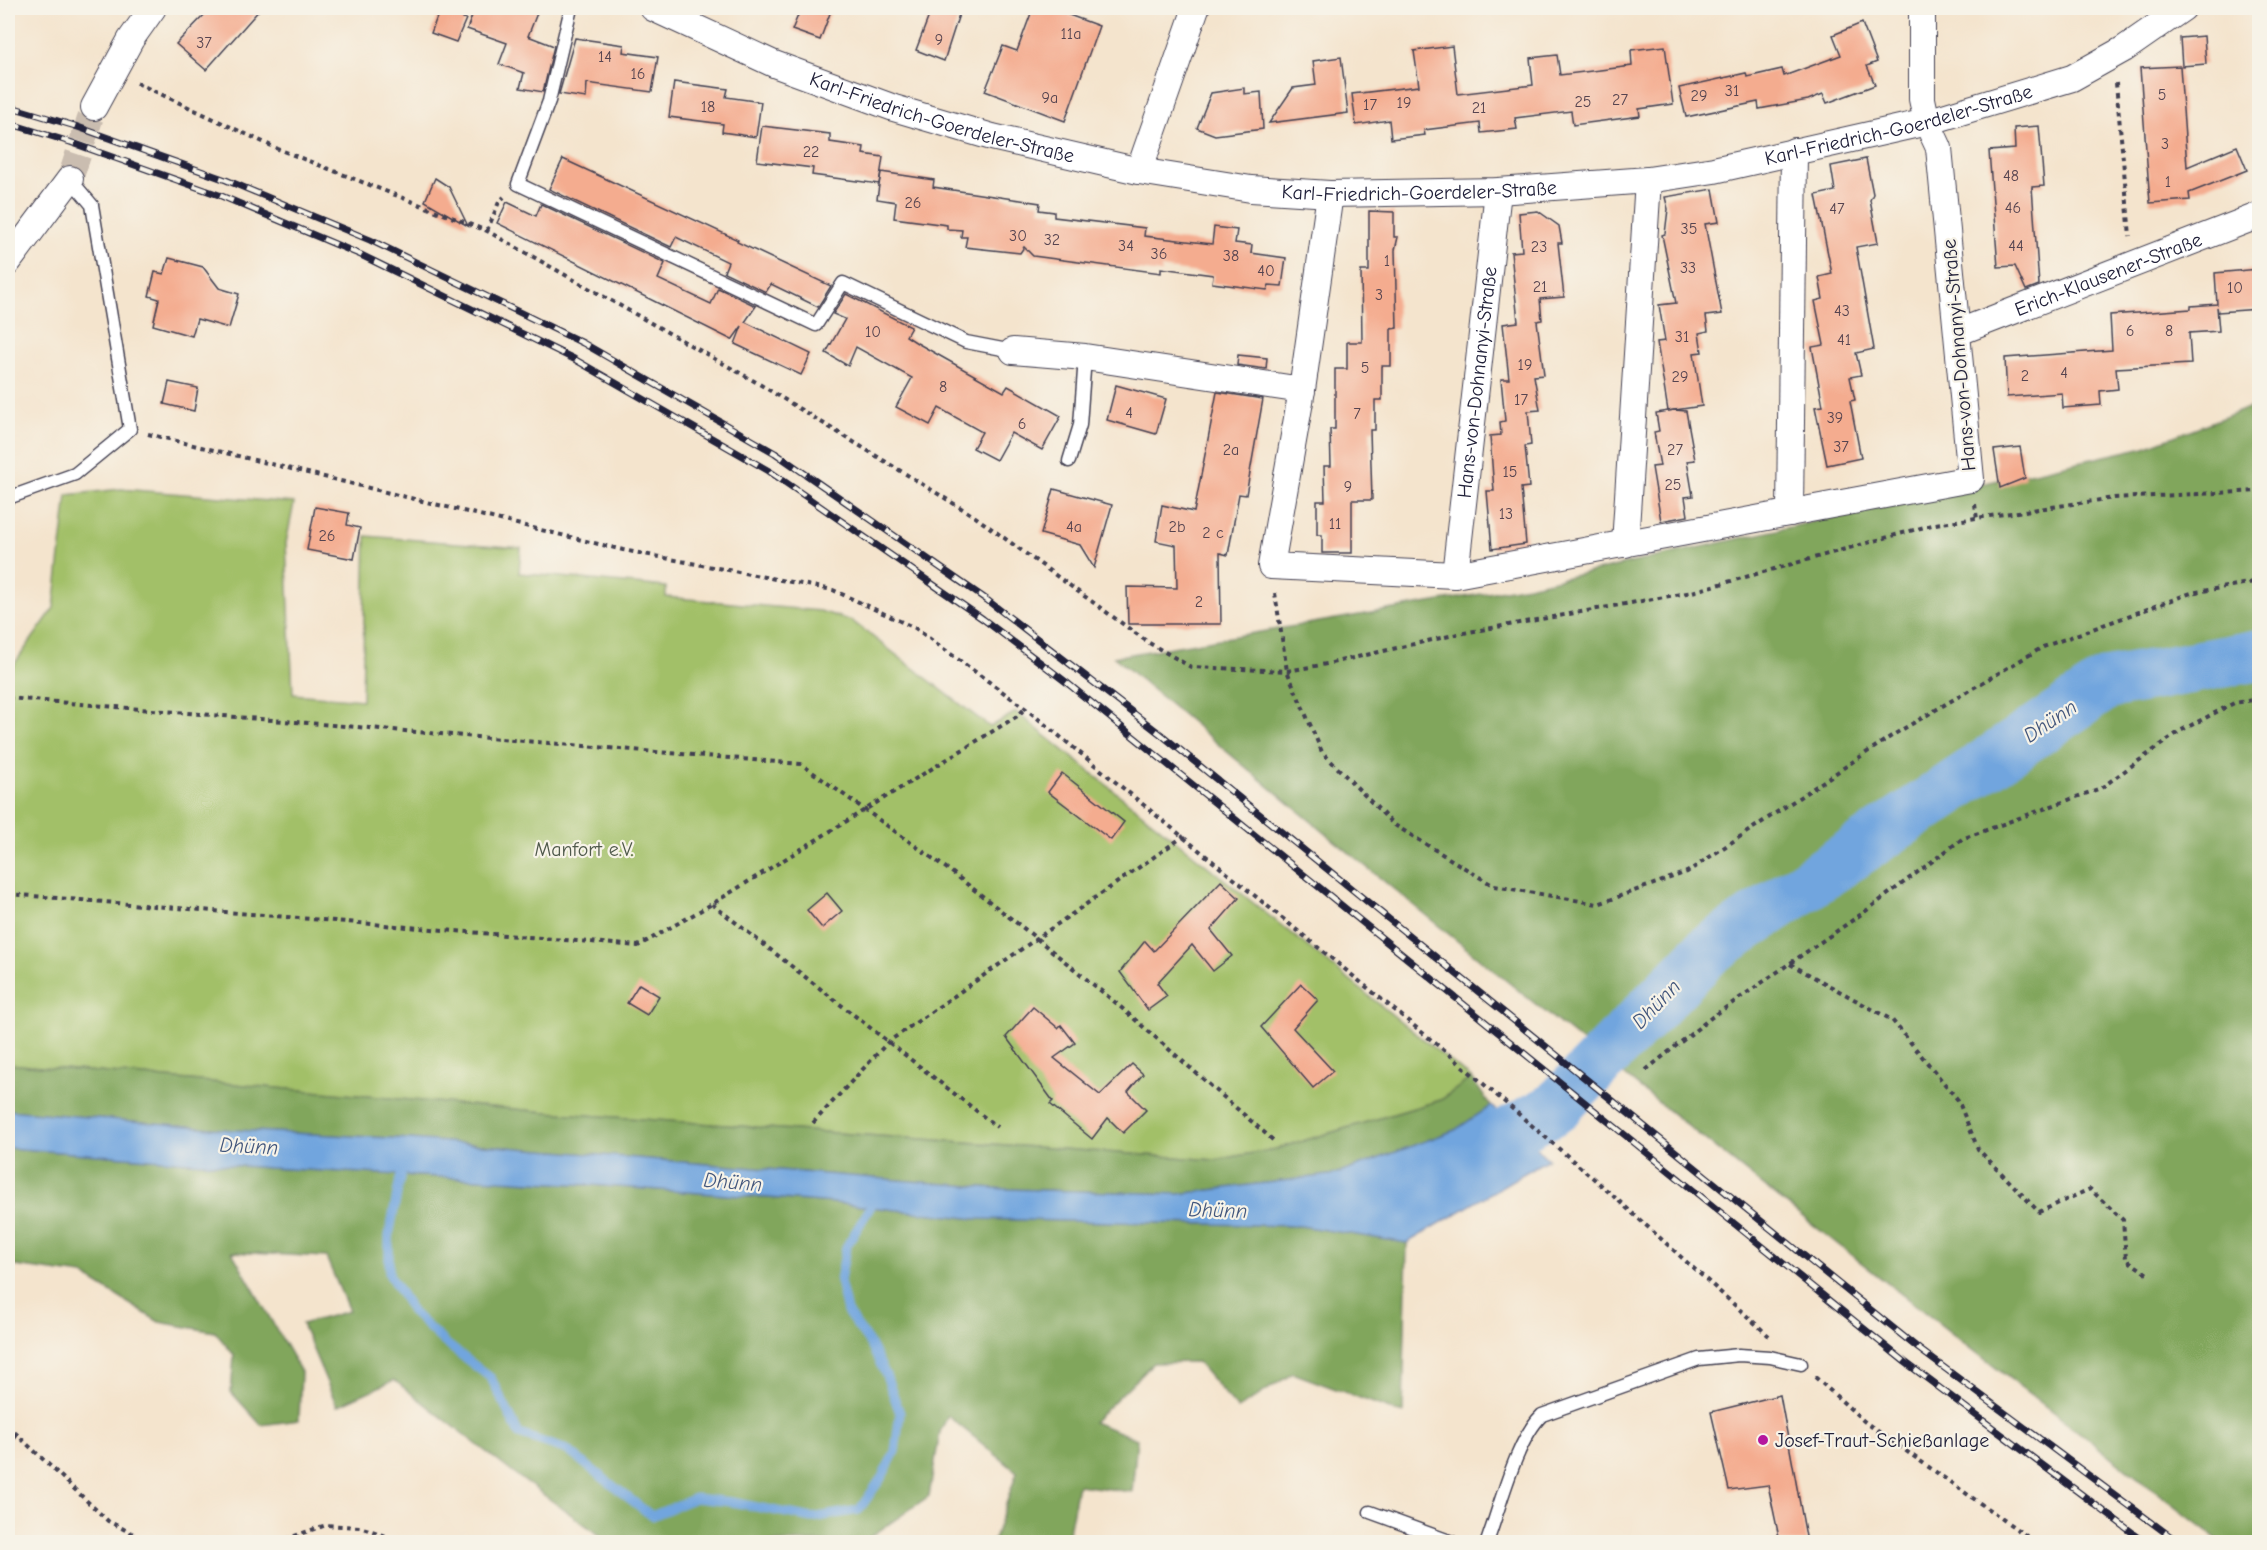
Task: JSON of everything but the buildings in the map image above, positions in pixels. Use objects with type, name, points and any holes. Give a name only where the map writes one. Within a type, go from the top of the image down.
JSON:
[{"type":"street","points":[[93,106],[111,72],[153,8]]},
{"type":"street","name":"Karl-Friedrich-Goerdeler-Straße","points":[[653,8],[774,64],[894,108],[992,137],[1139,171],[1251,189],[1330,194],[1498,191],[1648,180],[1714,170],[1927,122],[2072,78],[2114,55],[2183,8]]},
{"type":"street","points":[[1139,171],[1196,8]]},
{"type":"street","name":"Hans-von-Dohnanyi-Straße","points":[[1271,566],[1455,575],[1971,480],[1959,332],[1939,148],[1927,122],[1922,99],[1922,8]]},
{"type":"street","points":[[1790,513],[1794,151]]},
{"type":"street","points":[[8,262],[70,179]]},
{"type":"street","points":[[1625,544],[1648,180]]},
{"type":"street","name":"Hans-von-Dohnanyi-Straße","points":[[1455,575],[1498,191]]},
{"type":"street","points":[[1271,566],[1302,390],[1330,194]]},
{"type":"street","name":"Erich-Klausener-Straße","points":[[1959,332],[2259,215]]},
{"type":"street","points":[[1013,351],[1085,357],[1302,390]]},
{"type":"lane","points":[[571,8],[549,101],[518,184],[816,325],[843,283],[966,342],[1013,351]]},
{"type":"lane","points":[[8,498],[75,474],[130,429],[92,205],[70,179]]},
{"type":"lane","points":[[1069,461],[1080,425],[1085,357]]},
{"type":"lane","points":[[1487,1542],[1523,1444],[1531,1426],[1542,1415],[1699,1359],[1739,1355],[1770,1357],[1801,1364]]},
{"type":"lane","points":[[1370,1512],[1452,1542]]},
{"type":"path","points":[[2114,55],[2133,265]]},
{"type":"path","points":[[111,72],[278,149],[487,231],[756,382],[964,510],[1149,643],[1191,667],[1287,671],[1458,634],[1692,592],[1935,525],[2114,498],[2259,491]]},
{"type":"path","points":[[487,231],[499,202],[518,184]]},
{"type":"path","points":[[130,429],[623,550],[833,590],[915,628],[1025,708],[1184,836],[1450,1056],[1600,1184]]},
{"type":"path","points":[[1271,566],[1287,671],[1322,752],[1393,824],[1494,886],[1598,904],[1687,872],[1893,735],[2043,647],[2191,593],[2259,581]]},
{"type":"path","points":[[8,698],[801,764],[866,809],[1036,938],[1116,1003],[1274,1141]]},
{"type":"path","points":[[1646,1070],[1712,1017],[1790,964],[1962,839],[2101,788],[2180,731],[2234,703],[2259,699]]},
{"type":"path","points":[[8,894],[638,946],[712,904],[1019,715],[1025,708]]},
{"type":"path","points":[[813,1123],[888,1042],[1184,836]]},
{"type":"path","points":[[712,904],[997,1128]]},
{"type":"path","points":[[1790,964],[1892,1020],[1958,1100],[1978,1149],[2039,1212],[2090,1189],[2123,1221],[2126,1259],[2149,1275]]},
{"type":"path","points":[[8,1425],[108,1521],[149,1542]]},
{"type":"path","points":[[8,1445],[17,1435]]},
{"type":"path","points":[[277,1542],[326,1524],[360,1527],[404,1542]]},
{"type":"green space","points":[[2259,404],[2259,1542],[2221,1542],[2081,1434],[1524,995],[1114,657],[1528,586],[2145,447]]},
{"type":"green space","name":"Manfort e.V.","points":[[121,489],[294,503],[286,543],[293,694],[362,700],[366,536],[521,548],[519,573],[666,587],[666,597],[820,611],[852,621],[990,727],[1016,712],[1471,1078],[1441,1100],[1276,1149],[1215,1160],[558,1113],[8,1064],[8,673],[54,608],[67,495]]},
{"type":"green space","points":[[8,1064],[558,1113],[1215,1160],[1276,1149],[1441,1100],[1471,1078],[1491,1106],[1455,1130],[1337,1174],[1179,1194],[1005,1189],[410,1139],[233,1130],[8,1110]]},
{"type":"green space","points":[[8,1148],[268,1168],[592,1185],[835,1203],[977,1219],[1301,1226],[1407,1243],[1403,1414],[1293,1373],[1238,1409],[1197,1362],[1153,1363],[1093,1422],[1137,1439],[1132,1492],[1078,1485],[1067,1542],[993,1542],[1017,1472],[948,1416],[940,1432],[929,1496],[863,1542],[609,1542],[512,1472],[394,1380],[337,1406],[302,1324],[349,1311],[326,1257],[232,1252],[301,1372],[299,1420],[261,1425],[231,1392],[234,1355],[215,1332],[159,1322],[83,1275],[8,1265]]},
{"type":"water","points":[[1491,1106],[1548,1159],[1407,1243],[1301,1226],[977,1219],[835,1203],[592,1185],[268,1168],[8,1148],[8,1110],[233,1130],[410,1139],[1005,1189],[1179,1194],[1337,1174],[1455,1130]]},
{"type":"waterway","name":"Dhünn","points":[[1453,1163],[1554,1109],[1709,950],[2108,683],[2260,655]]},
{"type":"waterway","points":[[403,1163],[389,1236],[389,1274],[413,1313],[444,1342],[491,1378],[519,1434],[567,1450],[652,1516],[695,1498],[732,1502],[812,1518],[859,1510],[882,1477],[895,1452],[900,1413],[886,1375],[870,1344],[847,1312],[840,1281],[846,1247],[876,1198]]},
{"type":"tunnel","points":[[70,179],[94,107]]},
{"type":"railway","points":[[8,106],[75,126],[226,180],[370,240],[583,343],[775,453],[987,600],[1163,736],[1919,1349],[2178,1542]]},
{"type":"railway","points":[[8,123],[70,142],[219,195],[361,255],[574,359],[769,471],[983,619],[1066,682],[1905,1362],[2145,1542]]},
{"type":"place","name":"Josef-Traut-Schießanlage","points":[[1763,1440]]}]
